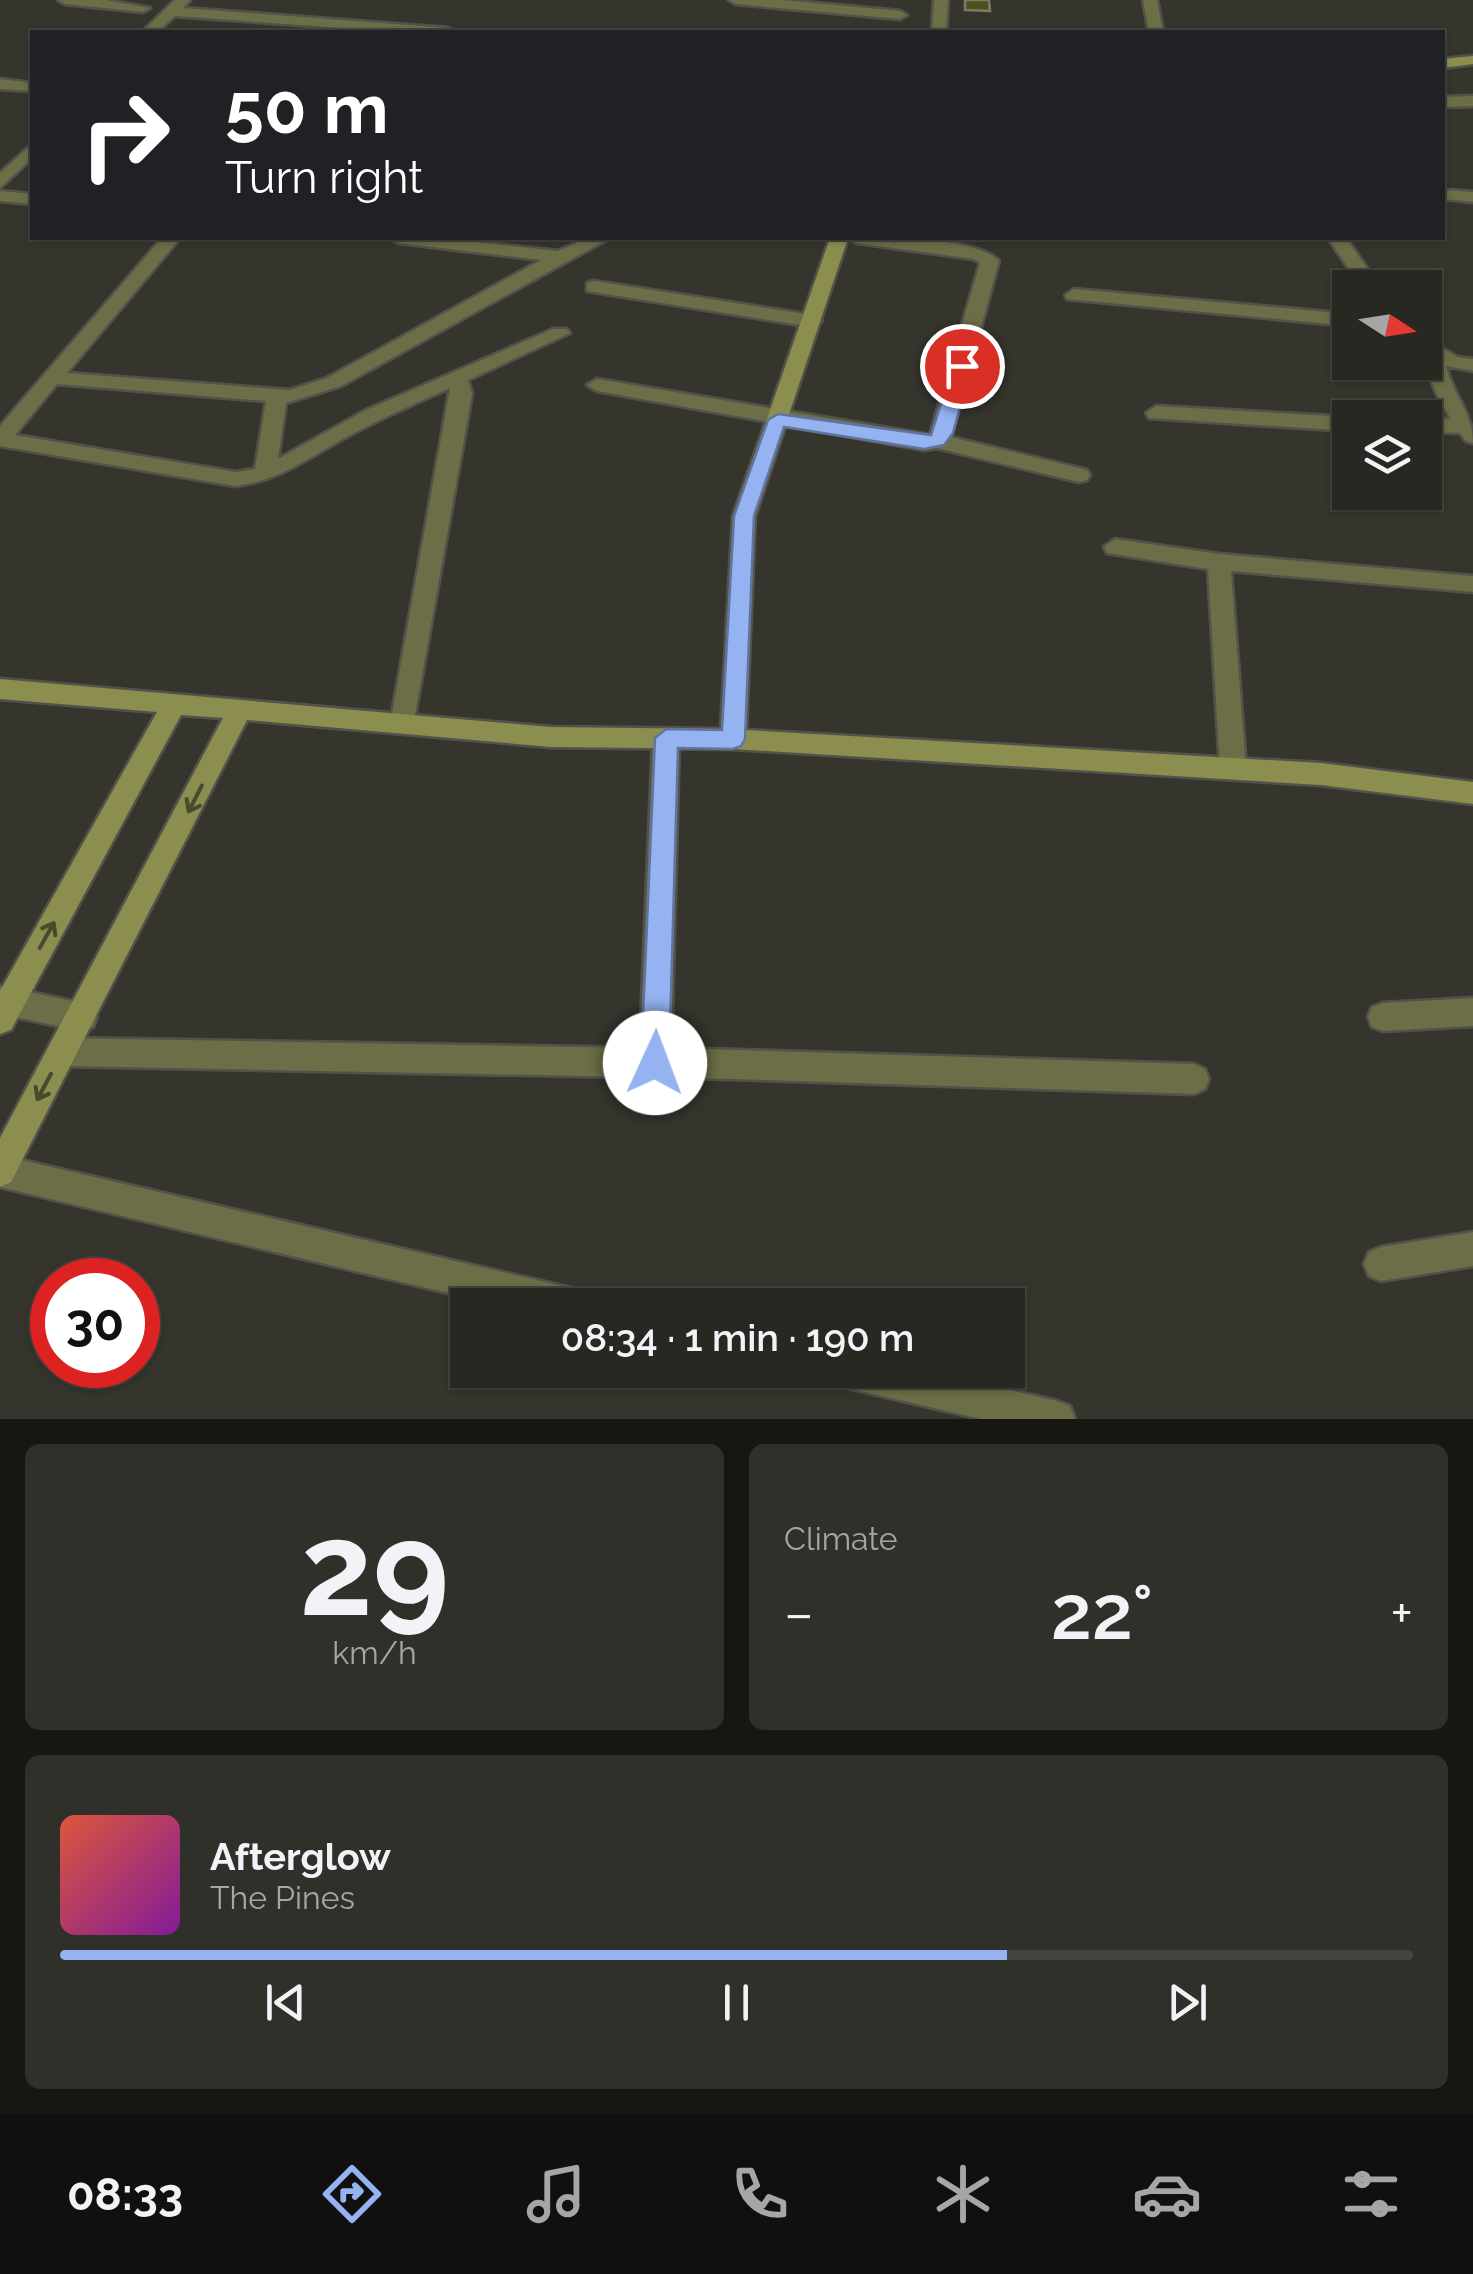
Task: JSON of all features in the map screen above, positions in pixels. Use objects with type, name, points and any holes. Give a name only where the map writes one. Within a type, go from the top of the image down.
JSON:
[{"type":"street","points":[[64,0],[143,8]]},
{"type":"street","points":[[151,30],[183,0]]},
{"type":"street","points":[[264,17],[284,0]]},
{"type":"street","points":[[736,0],[901,8]]},
{"type":"street","points":[[940,30],[942,0]]},
{"type":"street","points":[[1150,0],[1156,30]]},
{"type":"street","points":[[171,11],[423,30]]},
{"type":"street","points":[[1445,64],[1473,60]]},
{"type":"street","points":[[0,84],[30,88]]},
{"type":"street","points":[[1445,102],[1473,102]]},
{"type":"street","points":[[0,183],[30,152]]},
{"type":"street","points":[[1450,195],[1473,196]]},
{"type":"street","points":[[0,196],[30,200]]},
{"type":"street","points":[[170,240],[0,439],[236,480],[265,474],[344,429],[560,333]]},
{"type":"street","points":[[417,240],[560,257]]},
{"type":"street","points":[[56,378],[291,397],[334,382],[597,240]]},
{"type":"street","points":[[733,739],[744,516],[839,240]]},
{"type":"street","points":[[872,240],[979,254],[990,262],[944,433],[937,441]]},
{"type":"street","points":[[1337,240],[1359,270]]},
{"type":"street","points":[[594,287],[812,322]]},
{"type":"street","points":[[1074,295],[1332,318]]},
{"type":"street","points":[[1442,356],[1473,366]]},
{"type":"street","points":[[402,725],[462,394],[458,378]]},
{"type":"street","points":[[1439,380],[1470,431]]},
{"type":"street","points":[[597,385],[778,420],[924,443],[937,441],[1079,475]]},
{"type":"street","points":[[265,474],[278,397]]},
{"type":"street","points":[[1156,413],[1332,423]]},
{"type":"street","points":[[1442,428],[1470,431]]},
{"type":"street","points":[[1114,547],[1219,562],[1473,584]]},
{"type":"street","points":[[1219,562],[1233,768]]},
{"type":"street","points":[[0,688],[551,737],[733,739],[1233,768],[1321,774],[1473,793]]},
{"type":"street","points":[[82,1017],[3,1008],[173,706]]},
{"type":"street","points":[[240,712],[0,1171],[499,1288]]},
{"type":"street","points":[[655,1063],[666,738]]},
{"type":"street","points":[[1383,1017],[1473,1012]]},
{"type":"street","points":[[63,1052],[1194,1078]]},
{"type":"street","points":[[1381,1264],[1473,1249]]},
{"type":"street","points":[[924,1388],[1056,1419]]},
{"type":"building","points":[[965,0],[989,0],[990,11],[965,10]]},
{"type":"route","points":[[655,1063],[666,738],[733,739],[744,516],[778,420],[924,443],[937,441],[944,433],[962,366]]}]
